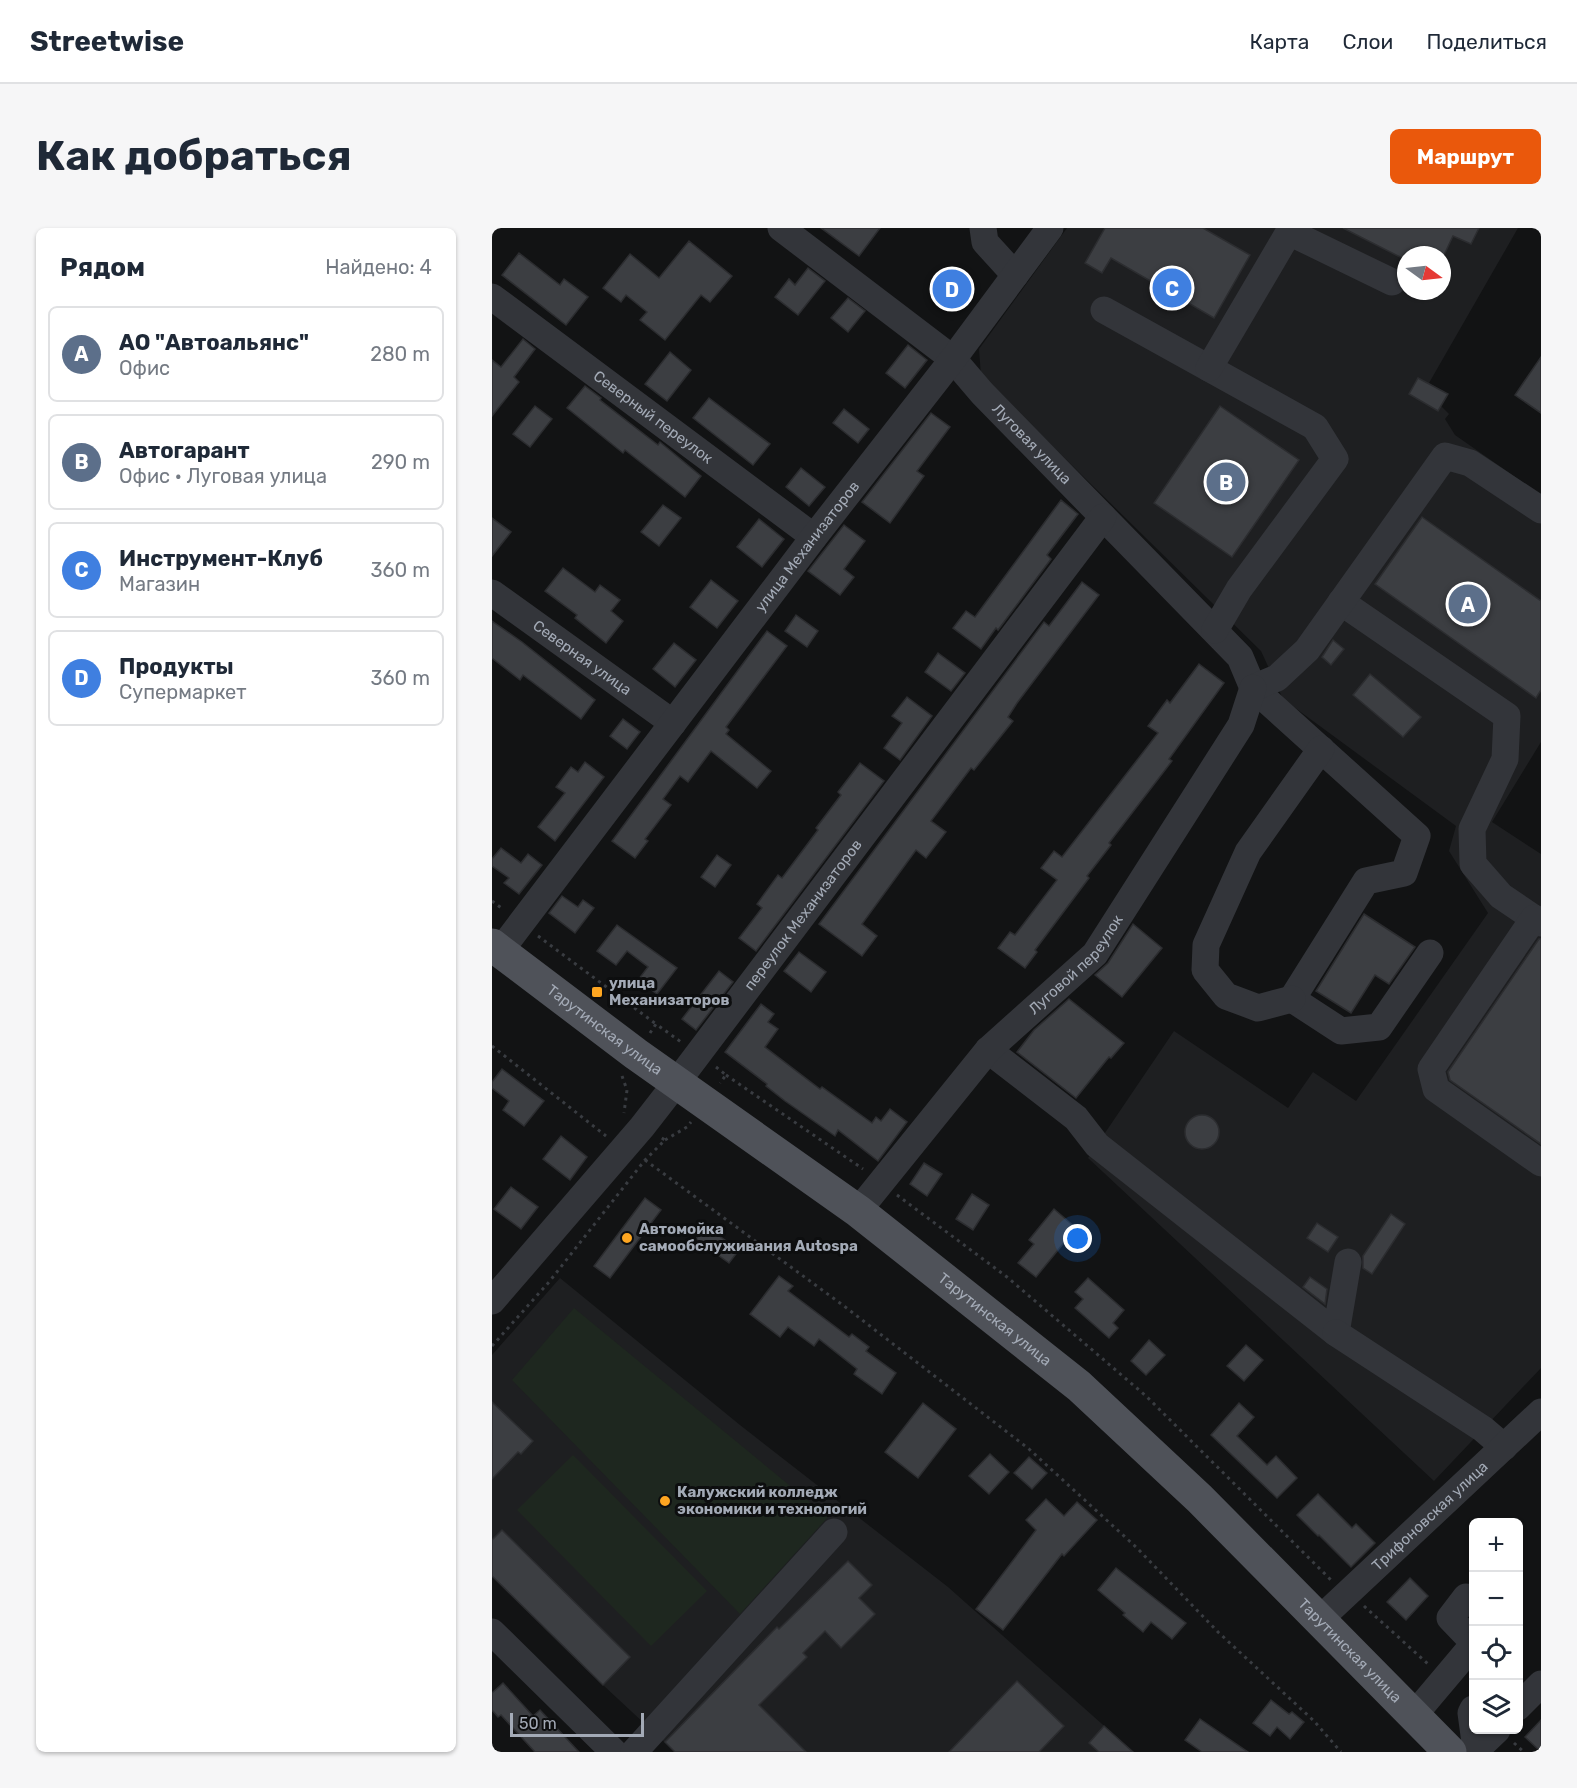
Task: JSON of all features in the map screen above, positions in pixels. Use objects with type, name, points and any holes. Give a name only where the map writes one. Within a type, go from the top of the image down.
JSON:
[{"type":"main road","name":"Тарутинская улица","points":[[496,948],[636,1054],[858,1211],[1079,1386],[1200,1499],[1414,1715],[1467,1751]]},
{"type":"street","name":"Луговая улица","points":[[781,228],[953,359],[982,393],[1240,657],[1252,688]]},
{"type":"street","points":[[982,228],[985,242],[1015,274]]},
{"type":"street","name":"улица Механизаторов","points":[[496,948],[521,923],[814,537],[953,359],[1050,228]]},
{"type":"street","points":[[1209,368],[1289,232],[1392,282]]},
{"type":"street","name":"Северный переулок","points":[[492,297],[814,537]]},
{"type":"street","points":[[1104,310],[1315,427],[1335,459],[1239,589],[1215,630]]},
{"type":"street","points":[[1321,749],[1248,852],[1206,945],[1205,970],[1226,996],[1258,1008],[1292,999],[1366,880],[1404,873],[1417,836],[1321,749],[1252,688],[1277,678],[1307,650],[1445,456],[1470,463],[1541,510]]},
{"type":"street","name":"переулок Механизаторов","points":[[492,1301],[642,1127],[1104,517]]},
{"type":"street","name":"Северная улица","points":[[492,593],[674,723]]},
{"type":"street","points":[[1341,602],[1507,716],[1505,759],[1472,829],[1473,864],[1501,896],[1537,921],[1431,1069],[1436,1089],[1541,1163]]},
{"type":"street","name":"Луговой переулок","points":[[858,1211],[988,1050],[1095,954],[1240,725],[1252,688]]},
{"type":"street","points":[[1292,999],[1341,1031],[1379,1027],[1430,953]]},
{"type":"street","points":[[988,1050],[1076,1118],[1097,1144],[1336,1333],[1483,1430],[1504,1447]]},
{"type":"street","points":[[1336,1333],[1348,1262]]},
{"type":"street","name":"Трифоновская улица","points":[[1319,1620],[1541,1412]]},
{"type":"street","points":[[634,1752],[834,1532]]},
{"type":"street","points":[[1469,1600],[1466,1597],[1450,1618],[1469,1639]]},
{"type":"street","points":[[492,1632],[614,1752]]},
{"type":"street","points":[[1414,1715],[1469,1648]]},
{"type":"street","points":[[1523,1702],[1541,1684]]},
{"type":"street","points":[[1467,1751],[1469,1732]]},
{"type":"street","points":[[1467,1751],[1491,1734]]},
{"type":"path","points":[[492,902],[656,1024]]},
{"type":"path","points":[[726,1075],[881,1183],[1006,1277],[1146,1396],[1346,1595],[1359,1600],[1444,1679]]},
{"type":"path","points":[[645,1160],[844,1306],[1029,1449],[1136,1547],[1218,1632],[1314,1721],[1341,1752]]},
{"type":"shaded area","points":[[1067,228],[1518,228],[1429,383],[1448,394],[1441,406],[1449,414],[1445,419],[1455,435],[1541,495],[1541,742],[1492,822],[1541,854],[1541,1368],[1434,1481],[1088,1158],[1174,1031],[1288,1108],[1313,1072],[1356,1101],[1488,913],[1449,851],[1456,826],[1283,699],[1261,651],[981,376],[979,349]]},
{"type":"shaded area","name":"Калужский колледж экономики и технологий","points":[[560,1278],[740,1425],[948,1587],[1129,1748],[1125,1752],[675,1752],[492,1576],[492,1355]]},
{"type":"shaded area","points":[[574,1308],[828,1517],[740,1614],[512,1380]]},
{"type":"shaded area","points":[[573,1455],[707,1591],[651,1646],[517,1510]]},
{"type":"building","points":[[821,228],[880,228],[859,256]]},
{"type":"building","points":[[1105,228],[1203,228],[1250,255],[1214,318],[1111,258],[1102,273],[1085,263]]},
{"type":"building","points":[[1343,228],[1479,228],[1471,244],[1453,236],[1448,246],[1397,246],[1397,255]]},
{"type":"building","points":[[689,241],[732,276],[710,302],[701,295],[665,340],[640,320],[647,312],[626,295],[621,302],[603,288],[630,254],[659,278]]},
{"type":"building","points":[[519,253],[560,285],[564,279],[588,297],[566,325],[502,275]]},
{"type":"building","points":[[808,268],[825,281],[798,315],[775,297],[789,279],[795,285]]},
{"type":"building","points":[[948,269],[968,284],[950,308],[940,301],[939,293],[939,281]]},
{"type":"building","points":[[848,298],[865,311],[848,332],[831,318]]},
{"type":"building","points":[[523,339],[535,349],[514,377],[519,382],[492,416],[492,360],[501,367]]},
{"type":"building","points":[[908,345],[927,360],[905,388],[886,373]]},
{"type":"building","points":[[670,352],[691,370],[667,401],[645,384]]},
{"type":"building","points":[[1541,357],[1541,413],[1515,395]]},
{"type":"building","points":[[1418,378],[1448,394],[1438,411],[1409,394]]},
{"type":"building","points":[[585,386],[658,445],[660,442],[701,476],[685,497],[625,450],[623,453],[567,408]]},
{"type":"building","points":[[709,398],[770,444],[753,465],[693,418]]},
{"type":"building","points":[[535,406],[552,419],[530,447],[513,434]]},
{"type":"building","points":[[1220,406],[1299,460],[1232,557],[1154,503]]},
{"type":"building","points":[[844,409],[869,429],[858,443],[833,423]]},
{"type":"building","points":[[931,413],[950,427],[917,471],[924,476],[890,523],[862,502]]},
{"type":"building","points":[[801,468],[825,487],[809,506],[786,487]]},
{"type":"building","points":[[1061,500],[1078,514],[1047,555],[1051,559],[981,649],[953,628],[966,611],[975,617]]},
{"type":"building","points":[[663,505],[681,518],[659,546],[641,532]]},
{"type":"building","points":[[1422,517],[1541,601],[1541,690],[1536,698],[1375,584]]},
{"type":"building","points":[[492,518],[511,532],[492,556]]},
{"type":"building","points":[[759,519],[784,539],[762,567],[737,547]]},
{"type":"building","points":[[844,525],[865,541],[844,569],[854,577],[840,595],[808,571]]},
{"type":"building","points":[[563,568],[595,592],[600,585],[620,600],[611,611],[623,621],[606,643],[575,618],[577,615],[545,591]]},
{"type":"building","points":[[711,580],[738,601],[717,628],[690,607]]},
{"type":"building","points":[[1082,582],[1099,595],[1017,703],[1008,717],[1013,721],[974,770],[971,768],[931,821],[946,832],[926,858],[916,850],[862,924],[877,936],[862,956],[819,924],[1044,622],[1049,626]]},
{"type":"building","points":[[796,615],[818,631],[807,647],[785,631]]},
{"type":"building","points":[[492,621],[595,700],[581,719],[523,675],[520,680],[492,658]]},
{"type":"building","points":[[767,631],[787,646],[726,727],[729,730],[726,734],[771,771],[757,788],[711,751],[688,782],[680,776],[663,799],[671,805],[645,839],[648,841],[635,858],[612,841]]},
{"type":"building","points":[[1333,640],[1344,649],[1331,665],[1322,657]]},
{"type":"building","points":[[674,643],[696,660],[675,687],[653,669]]},
{"type":"building","points":[[938,653],[965,673],[951,691],[925,672]]},
{"type":"building","points":[[1199,664],[1224,683],[1169,759],[1172,761],[1109,843],[1111,845],[1087,876],[1089,878],[1035,950],[1037,952],[1025,968],[998,948],[1010,932],[1015,935],[1057,880],[1041,868],[1054,851],[1062,857],[1158,733],[1148,726],[1167,700],[1170,703]]},
{"type":"building","points":[[1370,674],[1421,717],[1403,737],[1353,695]]},
{"type":"building","points":[[907,697],[932,716],[900,760],[884,748],[902,723],[892,716]]},
{"type":"building","points":[[623,719],[640,732],[627,749],[610,736]]},
{"type":"building","points":[[585,762],[604,777],[555,841],[538,827],[565,793],[556,787],[571,767],[578,772]]},
{"type":"building","points":[[860,763],[884,781],[756,951],[739,938],[762,908],[757,904],[778,875],[782,878],[818,830],[816,828],[841,795],[838,792]]},
{"type":"building","points":[[501,848],[521,863],[528,854],[542,865],[519,894],[504,883],[509,878],[492,866],[492,859]]},
{"type":"building","points":[[717,855],[731,865],[715,887],[701,877]]},
{"type":"building","points":[[562,896],[578,907],[583,900],[594,908],[575,933],[549,913]]},
{"type":"building","points":[[1364,914],[1415,947],[1389,984],[1375,975],[1351,1013],[1316,991]]},
{"type":"building","points":[[1133,924],[1162,948],[1122,997],[1095,975],[1108,963]]},
{"type":"building","points":[[617,925],[677,968],[657,994],[638,980],[648,967],[627,951],[616,965],[597,951]]},
{"type":"building","points":[[1541,939],[1541,1144],[1450,1080],[1448,1072]]},
{"type":"building","points":[[799,952],[826,972],[811,992],[784,971]]},
{"type":"building","points":[[719,971],[733,982],[696,1030],[682,1019]]},
{"type":"building","points":[[1069,999],[1124,1043],[1111,1058],[1109,1057],[1076,1098],[1017,1052],[1034,1030]]},
{"type":"building","points":[[761,1004],[774,1014],[768,1022],[778,1029],[765,1047],[820,1089],[822,1087],[872,1123],[876,1117],[881,1121],[890,1109],[907,1122],[878,1161],[838,1130],[835,1136],[785,1101],[725,1052]]},
{"type":"building","points":[[502,1069],[544,1101],[524,1126],[503,1110],[509,1101],[492,1088],[492,1082]]},
{"type":"building","points":[[1202,1115],[1214,1120],[1219,1132],[1214,1144],[1202,1149],[1190,1144],[1185,1132],[1190,1120]]},
{"type":"building","points":[[561,1136],[587,1157],[570,1180],[543,1159]]},
{"type":"building","points":[[924,1163],[942,1174],[927,1196],[910,1184]]},
{"type":"building","points":[[511,1187],[538,1207],[521,1229],[494,1209]]},
{"type":"building","points":[[972,1194],[989,1205],[973,1230],[956,1219]]},
{"type":"building","name":"Автомойка самообслуживания Autospa","points":[[645,1198],[661,1210],[610,1278],[594,1266]]},
{"type":"building","points":[[1054,1209],[1076,1228],[1036,1277],[1018,1263],[1034,1244],[1029,1240]]},
{"type":"building","points":[[1391,1214],[1405,1224],[1372,1274],[1363,1268],[1363,1256]]},
{"type":"building","points":[[1317,1223],[1338,1237],[1328,1252],[1307,1238]]},
{"type":"building","points":[[705,1226],[739,1250],[729,1263],[696,1239]]},
{"type":"building","points":[[779,1276],[793,1286],[788,1291],[849,1337],[852,1334],[869,1347],[866,1351],[896,1373],[882,1394],[854,1374],[857,1369],[819,1339],[814,1346],[788,1327],[780,1337],[750,1314]]},
{"type":"building","points":[[1310,1277],[1327,1289],[1325,1304],[1303,1287]]},
{"type":"building","points":[[1088,1278],[1124,1310],[1113,1323],[1118,1328],[1109,1338],[1075,1308],[1083,1299],[1075,1292]]},
{"type":"building","points":[[1149,1340],[1165,1355],[1146,1375],[1131,1361]]},
{"type":"building","points":[[1246,1345],[1263,1360],[1244,1381],[1227,1366]]},
{"type":"building","points":[[492,1402],[533,1441],[521,1454],[518,1452],[492,1479]]},
{"type":"building","points":[[923,1403],[956,1429],[918,1478],[885,1452]]},
{"type":"building","points":[[1239,1403],[1254,1417],[1237,1436],[1267,1465],[1276,1456],[1297,1478],[1277,1498],[1211,1435]]},
{"type":"building","points":[[990,1454],[1009,1472],[989,1494],[969,1476]]},
{"type":"building","points":[[1029,1457],[1047,1473],[1032,1489],[1014,1473]]},
{"type":"building","points":[[1318,1494],[1352,1528],[1356,1524],[1375,1543],[1351,1567],[1297,1515]]},
{"type":"building","points":[[1046,1499],[1064,1516],[1077,1502],[1097,1520],[1064,1556],[1062,1554],[1003,1630],[976,1609],[1036,1530],[1026,1520]]},
{"type":"building","points":[[502,1530],[630,1657],[603,1685],[492,1576],[492,1540]]},
{"type":"building","points":[[848,1561],[872,1585],[859,1598],[875,1614],[841,1648],[825,1631],[803,1653],[807,1657],[759,1705],[806,1752],[675,1752],[665,1742],[777,1627],[779,1629]]},
{"type":"building","points":[[1116,1568],[1186,1623],[1172,1639],[1151,1622],[1143,1632],[1098,1590]]},
{"type":"building","points":[[1410,1578],[1428,1596],[1406,1620],[1387,1602]]},
{"type":"building","points":[[1017,1681],[1064,1726],[1039,1752],[949,1752]]},
{"type":"building","points":[[503,1683],[533,1716],[540,1710],[579,1752],[535,1752],[501,1715],[498,1717],[492,1710],[492,1693]]},
{"type":"building","points":[[1271,1700],[1304,1722],[1290,1739],[1277,1727],[1270,1736],[1253,1723]]},
{"type":"building","points":[[1200,1719],[1248,1752],[1202,1752],[1185,1740]]},
{"type":"building","points":[[1541,1720],[1541,1752],[1525,1737]]},
{"type":"building","points":[[1104,1726],[1133,1752],[1099,1752],[1089,1743]]},
{"type":"place","name":"Инструмент-Клуб","points":[[1172,288]]},
{"type":"place","name":"Продукты","points":[[952,289]]},
{"type":"place","name":"Автогарант","points":[[1226,482]]},
{"type":"place","name":"АО \"Автоальянс\"","points":[[1468,604]]},
{"type":"place","name":"улица Механизаторов","points":[[597,992]]},
{"type":"place","name":"Автомойка самообслуживания Autospa","points":[[627,1238]]},
{"type":"place","name":"Калужский колледж экономики и технологий","points":[[665,1501]]}]
